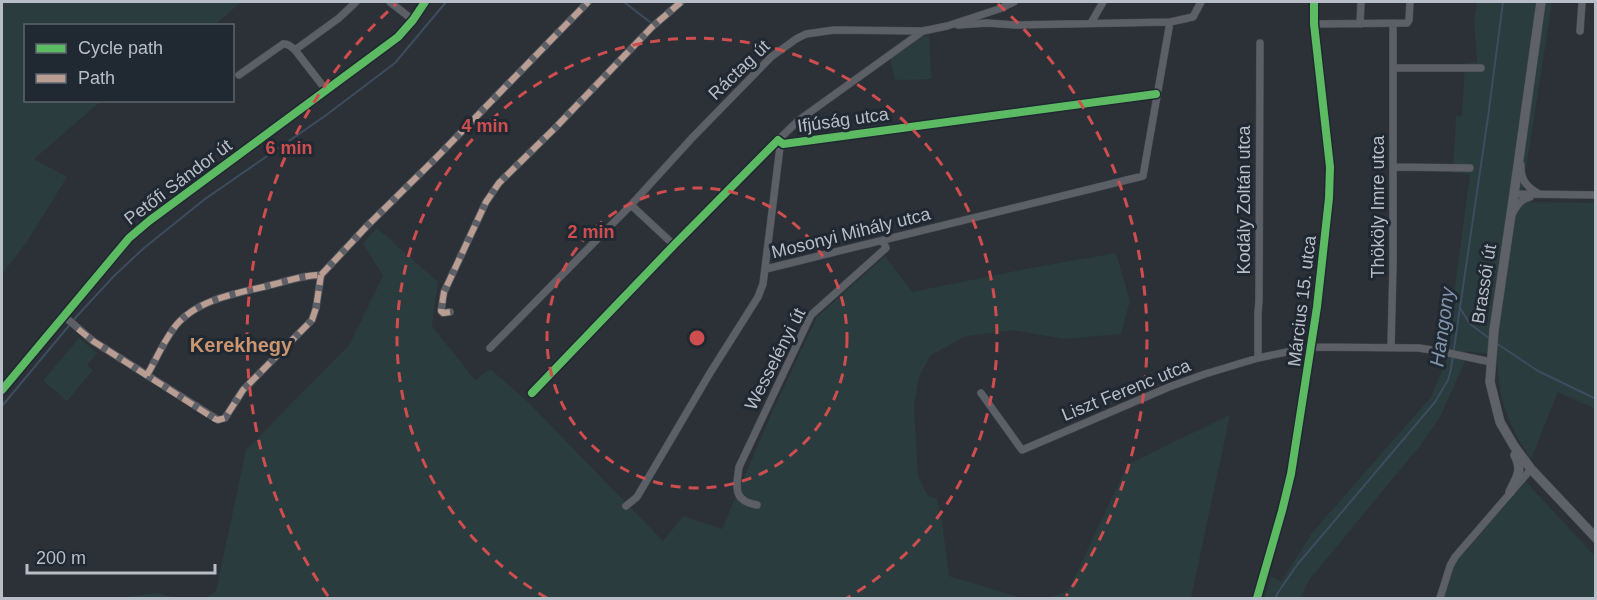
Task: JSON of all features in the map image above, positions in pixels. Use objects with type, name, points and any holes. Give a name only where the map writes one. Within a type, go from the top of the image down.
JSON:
[{"type":"main road","name":"Brassói út","points":[[1541,2],[1492,345],[1492,393],[1500,422],[1506,434],[1532,469],[1596,538]]},
{"type":"main road","points":[[1506,434],[1520,467],[1520,473],[1510,492]]},
{"type":"street","points":[[295,50],[339,18],[356,2]]},
{"type":"street","points":[[390,2],[413,20]]},
{"type":"street","name":"Petőfi Sándor út","points":[[2,390],[65,318],[129,238],[398,37],[425,2]]},
{"type":"street","points":[[65,318],[93,341],[215,419],[222,420],[243,390],[312,320],[321,275],[588,2]]},
{"type":"street","points":[[450,312],[441,311],[444,292],[486,202],[499,183],[556,128],[652,27],[681,2]]},
{"type":"street","points":[[766,269],[780,147],[778,140],[799,120],[923,31],[1004,8],[1014,2]]},
{"type":"street","points":[[1091,23],[1103,2]]},
{"type":"street","points":[[947,26],[987,23],[1015,25],[1170,22],[1193,17],[1201,2]]},
{"type":"street","name":"Március 15. utca","points":[[1257,598],[1287,491],[1299,432],[1329,198],[1330,179],[1314,24],[1314,2]]},
{"type":"street","points":[[1360,2],[1360,24]]},
{"type":"street","points":[[1314,24],[1407,23],[1410,2]]},
{"type":"street","points":[[1580,32],[1582,2]]},
{"type":"street","points":[[1156,94],[1170,22]]},
{"type":"street","name":"Thököly Imre utca","points":[[1391,347],[1393,23]]},
{"type":"street","name":"Ráctag út","points":[[490,348],[631,205],[771,57],[796,39],[820,31],[923,31]]},
{"type":"street","name":"Kodály Zoltán utca","points":[[1258,358],[1260,43]]},
{"type":"street","points":[[238,75],[283,44],[290,45],[326,90]]},
{"type":"street","points":[[1393,68],[1481,68]]},
{"type":"street","name":"Ifjúság utca","points":[[532,393],[778,140],[783,144],[1156,94]]},
{"type":"street","name":"Mosonyi Mihály utca","points":[[626,506],[638,497],[710,373],[758,297],[764,284],[766,269],[1143,176],[1156,94]]},
{"type":"street","points":[[1522,135],[1521,171],[1523,179],[1529,188],[1542,195]]},
{"type":"street","points":[[1393,167],[1470,168]]},
{"type":"street","points":[[1514,194],[1596,195]]},
{"type":"street","points":[[1510,218],[1517,204],[1526,198],[1542,195]]},
{"type":"street","points":[[631,205],[674,245]]},
{"type":"street","name":"Wesselényi út","points":[[757,506],[748,504],[742,499],[736,488],[739,467],[801,335],[811,315],[886,248],[883,241]]},
{"type":"street","points":[[147,375],[178,323],[190,313],[228,296],[303,277],[321,275]]},
{"type":"street","name":"Liszt Ferenc utca","points":[[981,393],[1022,450],[1169,387],[1205,374],[1258,358],[1311,347],[1391,347],[1444,352],[1491,362]]},
{"type":"street","points":[[1440,598],[1452,561],[1532,469]]},
{"type":"shaded area","points":[[2,2],[241,2],[216,24],[24,24],[24,102],[100,102],[34,159],[67,177],[27,242],[2,274]]},
{"type":"shaded area","points":[[1477,2],[1552,2],[1521,202],[1595,203],[1595,409],[1558,392],[1531,459],[1505,410],[1499,385],[1497,355],[1465,351],[1464,364],[1439,419],[1419,447],[1309,580],[1300,598],[1264,598],[1271,576],[1281,582],[1312,533],[1431,397],[1446,362],[1470,174],[1453,173],[1456,116],[1462,116],[1465,63],[1477,62],[1474,20]]},
{"type":"shaded area","points":[[929,34],[931,79],[895,80],[890,59]]},
{"type":"shaded area","points":[[377,228],[438,282],[432,326],[475,380],[490,369],[526,400],[663,541],[683,516],[722,529],[773,410],[817,317],[885,256],[912,292],[1116,253],[1130,301],[1121,334],[1064,339],[1013,330],[966,336],[931,355],[919,376],[914,406],[918,477],[928,496],[937,499],[949,576],[1022,598],[205,598],[216,591],[246,450],[349,345],[383,276],[363,243]]},
{"type":"shaded area","points":[[79,338],[97,353],[87,365],[93,370],[67,401],[43,381]]},
{"type":"shaded area","points":[[1230,415],[1191,598],[1036,598],[1051,597],[1068,591],[1128,464]]},
{"type":"shaded area","points":[[1526,482],[1595,556],[1595,598],[1442,598],[1457,559]]},
{"type":"shaded area","points":[[158,593],[176,598],[118,598]]},
{"type":"waterway","points":[[2,406],[77,316],[144,248],[205,199],[325,116],[395,63],[446,2]]},
{"type":"waterway","points":[[624,2],[650,22]]},
{"type":"waterway","name":"Hangony","points":[[1276,598],[1297,565],[1435,402],[1448,380],[1503,2]]},
{"type":"waterway","points":[[1460,308],[1470,324],[1489,338]]},
{"type":"waterway","points":[[1496,343],[1538,371],[1596,399]]},
{"type":"marked path","points":[[321,275],[588,2]]},
{"type":"marked path","points":[[450,312],[441,311],[444,292],[486,202],[499,183],[652,27],[681,2]]},
{"type":"marked path","points":[[78,329],[93,341],[218,420],[225,418],[243,390],[312,320],[321,275]]},
{"type":"marked path","points":[[147,375],[173,329],[198,308],[234,294],[302,277],[321,275]]},
{"type":"cycle path","points":[[2,390],[129,238],[398,37],[425,2]]},
{"type":"cycle path","points":[[1257,598],[1291,474],[1317,307],[1329,198],[1330,167],[1314,24],[1314,2]]},
{"type":"cycle path","points":[[532,393],[778,140],[783,144],[1156,94]]},
{"type":"district","name":"Kerekhegy","points":[[241,345]]}]
